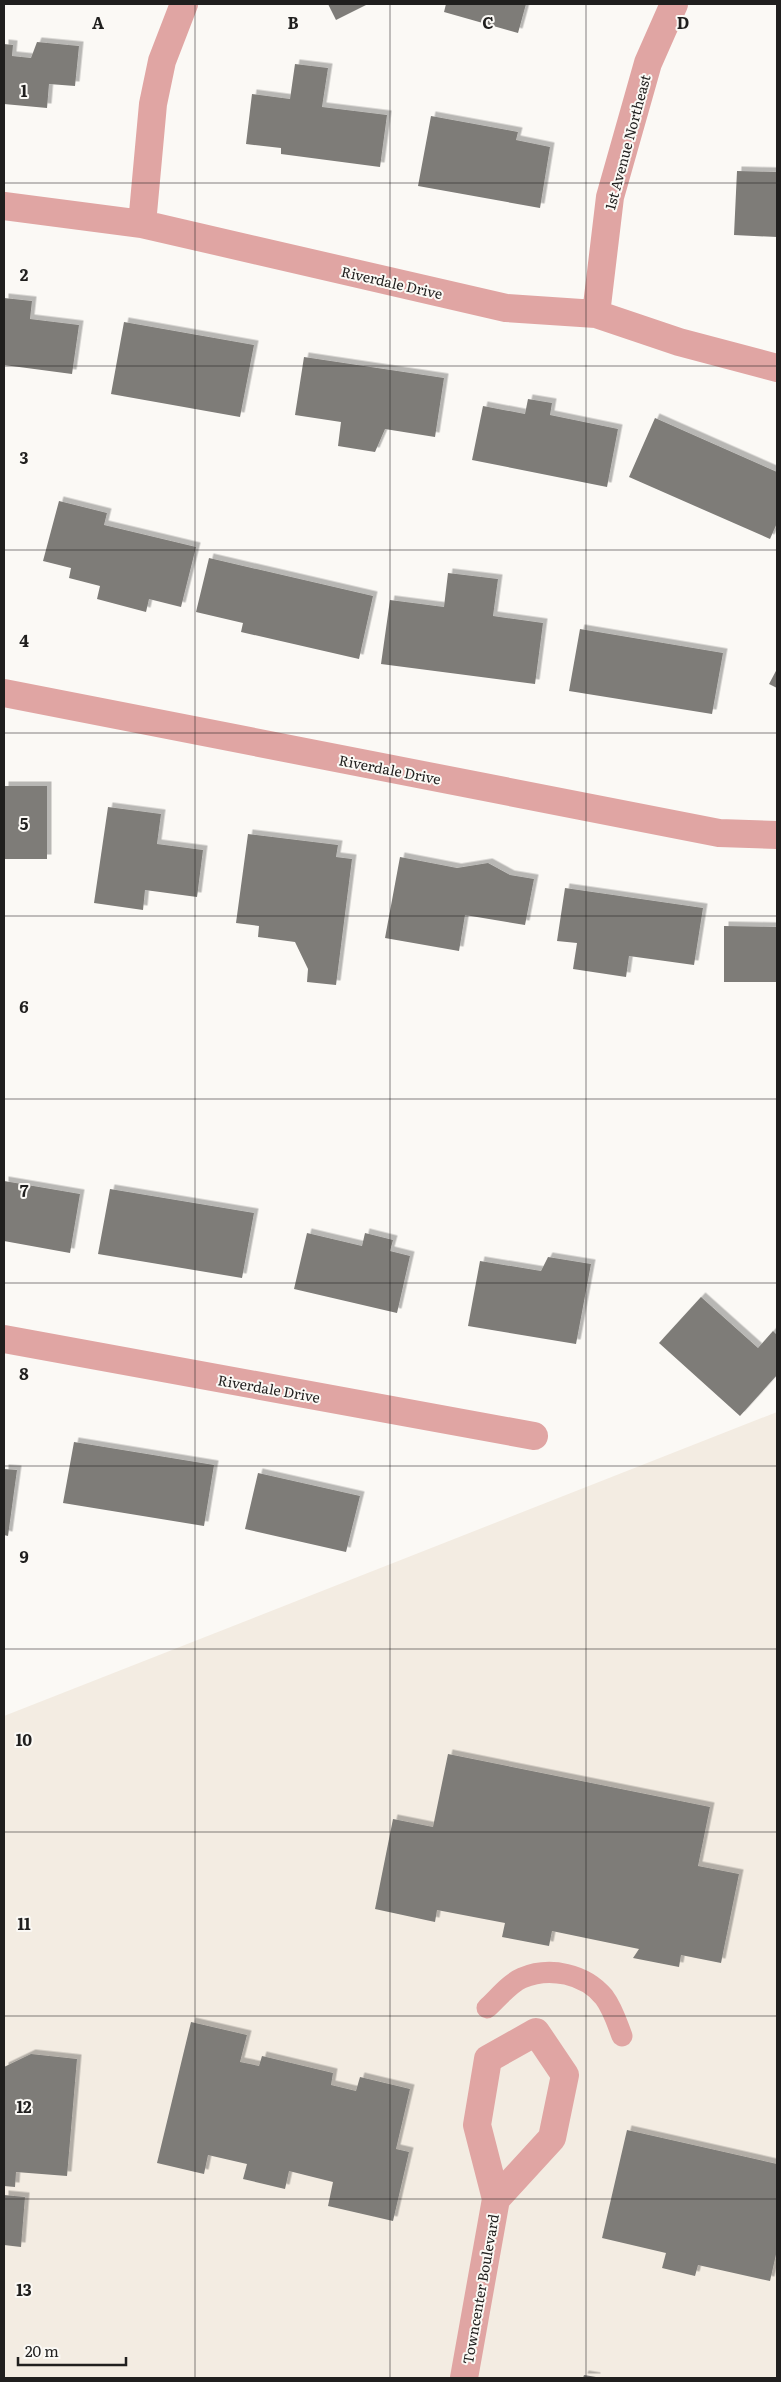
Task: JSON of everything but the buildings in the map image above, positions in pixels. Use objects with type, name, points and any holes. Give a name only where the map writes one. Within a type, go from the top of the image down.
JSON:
[{"type":"street","points":[[142,224],[153,104],[162,61],[184,4]]},
{"type":"street","name":"1st Avenue Northeast","points":[[596,314],[610,197],[648,63],[674,4]]},
{"type":"street","name":"Riverdale Drive","points":[[4,206],[142,224],[506,308],[596,314],[679,342],[777,368]]},
{"type":"street","name":"Riverdale Drive","points":[[4,693],[719,833],[777,835]]},
{"type":"street","name":"Riverdale Drive","points":[[4,1339],[534,1436]]},
{"type":"street","points":[[536,2032],[565,2075],[552,2138],[496,2199],[477,2125],[488,2059],[536,2032]]},
{"type":"street","name":"Towncenter Boulevard","points":[[464,2378],[496,2199]]},
{"type":"lane","points":[[487,2008],[522,1978],[552,1971],[581,1978],[603,1997],[615,2017],[622,2036]]},
{"type":"shaded area","points":[[777,1412],[777,2378],[4,2378],[4,1716]]}]
